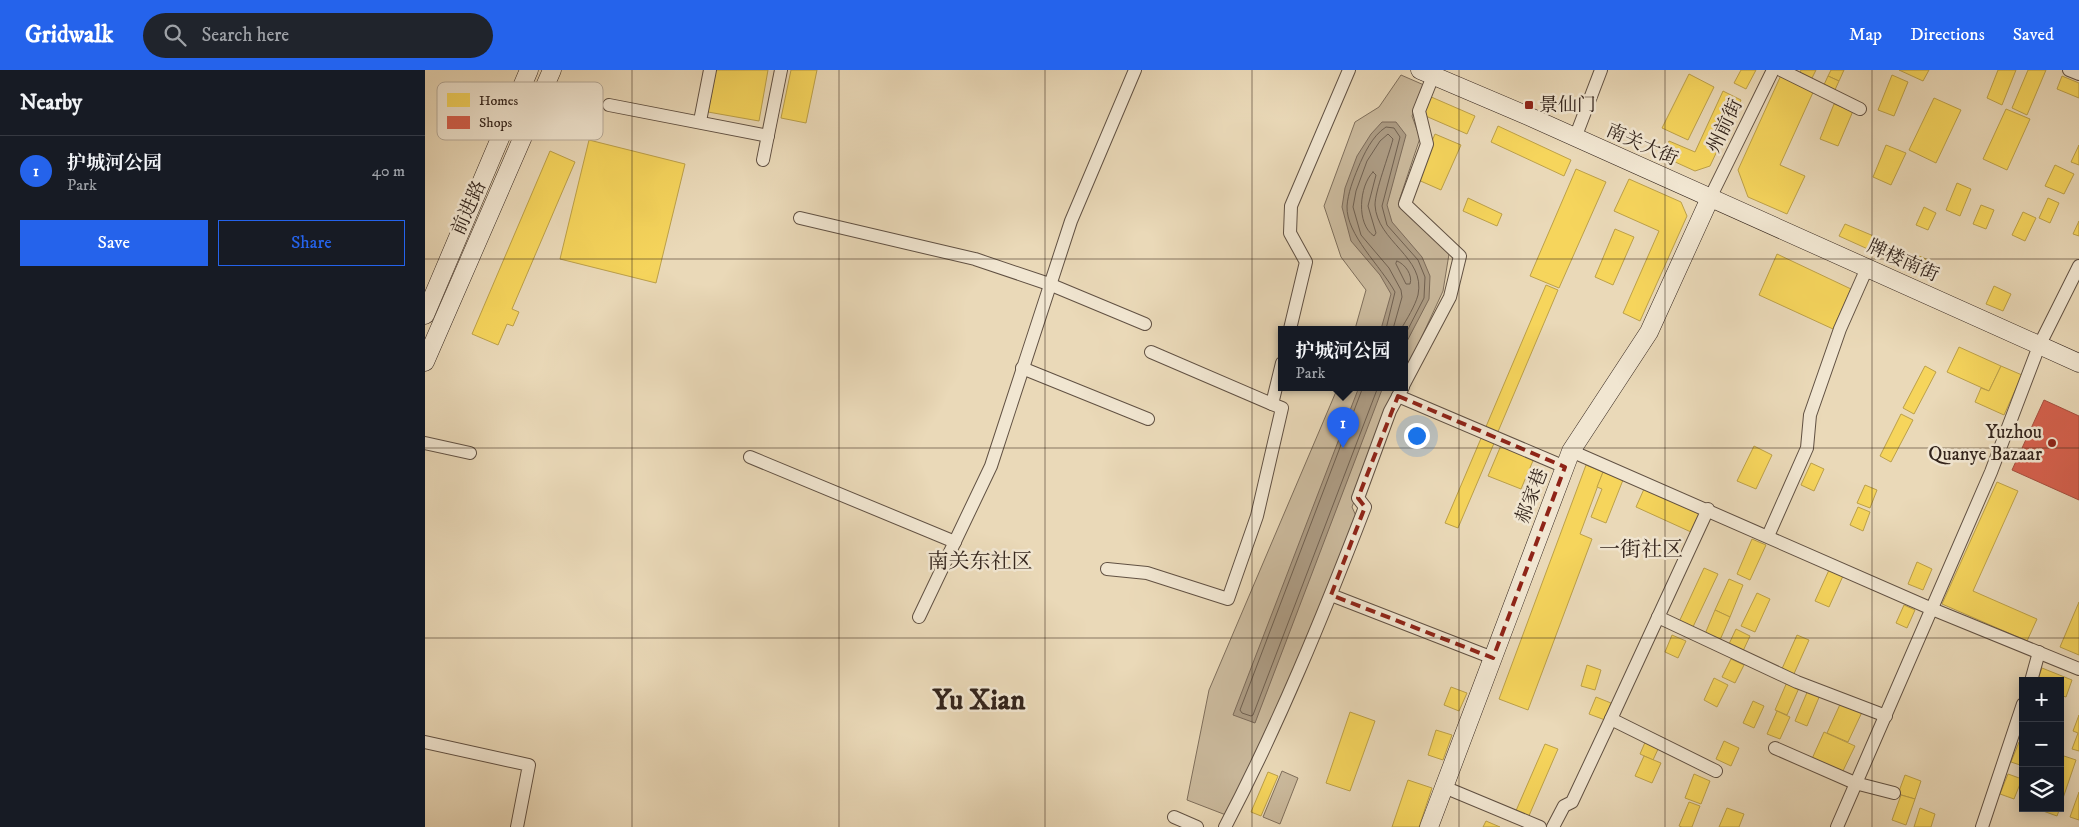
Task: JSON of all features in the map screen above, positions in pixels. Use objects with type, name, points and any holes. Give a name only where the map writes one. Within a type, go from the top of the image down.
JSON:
[{"type":"main road","name":"前进路","points":[[524,82],[529,70]]},
{"type":"main road","name":"前进路","points":[[547,82],[552,70]]},
{"type":"main road","name":"南关大街","points":[[1427,73],[1710,198]]},
{"type":"main road","name":"前进路","points":[[425,315],[499,140]]},
{"type":"main road","name":"前进路","points":[[425,362],[522,140]]},
{"type":"main road","name":"牌楼南街","points":[[1710,198],[2079,363]]},
{"type":"main road","name":"郝家巷","points":[[1429,827],[1568,459],[1649,332],[1710,198]]},
{"type":"street","points":[[700,121],[710,70]]},
{"type":"street","points":[[763,160],[781,70]]},
{"type":"street","points":[[919,617],[991,466],[1071,221],[1135,70]]},
{"type":"street","points":[[1291,326],[1306,262],[1290,233],[1291,206],[1349,70]]},
{"type":"street","points":[[1575,138],[1601,70]]},
{"type":"street","name":"州前街","points":[[1710,198],[1772,70]]},
{"type":"street","points":[[1781,70],[1860,109]]},
{"type":"street","points":[[2069,70],[2079,74]]},
{"type":"street","points":[[1408,377],[1450,296],[1460,256],[1405,204],[1427,144],[1419,111],[1427,73]]},
{"type":"street","points":[[609,105],[700,121],[768,136]]},
{"type":"street","points":[[800,218],[975,258],[1049,284],[1145,324]]},
{"type":"street","points":[[1837,827],[1991,472],[2039,346],[2079,266]]},
{"type":"street","points":[[1768,536],[1807,448],[1810,416],[1840,328],[1867,268]]},
{"type":"street","points":[[1107,569],[1147,573],[1228,599],[1257,516],[1282,408],[1151,352]]},
{"type":"street","points":[[1022,368],[1148,419]]},
{"type":"street","points":[[1272,404],[1278,379]]},
{"type":"street","points":[[1225,827],[1252,776],[1331,595],[1365,507],[1358,498],[1390,411],[1401,391]]},
{"type":"street","points":[[1407,391],[1568,459],[1708,509],[1932,609],[2079,669]]},
{"type":"street","points":[[425,443],[470,453]]},
{"type":"street","points":[[750,456],[955,542]]},
{"type":"street","points":[[1553,827],[1564,806],[1572,802],[1708,509]]},
{"type":"street","points":[[1331,595],[1493,658]]},
{"type":"street","points":[[1658,618],[1797,682],[1886,716]]},
{"type":"street","points":[[2032,677],[2039,652]]},
{"type":"street","points":[[1982,827],[2019,716]]},
{"type":"street","points":[[1611,719],[1716,771]]},
{"type":"street","points":[[425,742],[529,765],[517,827]]},
{"type":"street","points":[[1775,748],[1855,783],[1894,793]]},
{"type":"street","points":[[1444,787],[1540,827]]},
{"type":"street","points":[[1173,817],[1197,827]]},
{"type":"highlighted area","points":[[1398,396],[1565,467],[1493,658],[1331,595],[1365,507],[1358,498]]},
{"type":"shaded area","points":[[1401,75],[1424,85],[1412,116],[1420,138],[1399,201],[1449,254],[1443,291],[1408,366],[1408,326],[1356,326],[1366,290],[1341,257],[1324,206],[1355,122],[1379,107]]},
{"type":"shaded area","points":[[1336,391],[1396,391],[1352,507],[1356,516],[1296,667],[1245,779],[1226,815],[1187,800],[1209,690]]},
{"type":"shaded area","points":[[1282,771],[1298,778],[1280,824],[1263,817]]},
{"type":"water","points":[[1382,122],[1396,122],[1406,135],[1387,205],[1392,222],[1422,257],[1430,276],[1429,299],[1408,339],[1408,326],[1382,326],[1391,294],[1380,275],[1351,241],[1342,207],[1345,188],[1357,156],[1371,134]]},
{"type":"water","points":[[1357,391],[1381,391],[1255,723],[1233,715]]},
{"type":"building: Homes","points":[[716,70],[768,70],[759,121],[708,112]]},
{"type":"building: Homes","points":[[791,70],[817,70],[806,123],[781,118]]},
{"type":"building: Homes","points":[[1741,70],[1756,70],[1746,89],[1734,83]]},
{"type":"building: Homes","points":[[1801,70],[1816,70],[1811,80],[1799,75]]},
{"type":"building: Homes","points":[[1831,70],[1844,70],[1839,81],[1828,76]]},
{"type":"building: Homes","points":[[1899,70],[1929,70],[1923,81]]},
{"type":"building: Homes","points":[[1998,70],[2016,70],[2002,105],[1987,98]]},
{"type":"building: Homes","points":[[2028,70],[2046,70],[2027,115],[2012,108]]},
{"type":"building: Homes","points":[[1782,73],[1815,88],[1780,165],[1805,176],[1787,214],[1748,197],[1738,170]]},
{"type":"building: Homes","points":[[1689,74],[1714,87],[1688,140],[1662,128]]},
{"type":"building: Homes","points":[[1892,75],[1908,82],[1894,116],[1878,110]]},
{"type":"building: Homes","points":[[1828,76],[1839,81],[1834,92],[1823,87]]},
{"type":"building: Homes","points":[[2062,76],[2079,83],[2079,98],[2057,89]]},
{"type":"building: Homes","points":[[1723,91],[1741,100],[1710,166],[1695,171],[1662,156],[1669,141],[1695,152]]},
{"type":"building: Homes","points":[[1429,96],[1475,116],[1467,134],[1421,114]]},
{"type":"building: Homes","points":[[1934,98],[1961,110],[1936,163],[1909,150]]},
{"type":"building: Homes","points":[[1834,104],[1853,111],[1838,146],[1820,139]]},
{"type":"building: Homes","points":[[2006,109],[2030,119],[2007,170],[1983,159]]},
{"type":"building: Homes","points":[[1498,126],[1571,160],[1564,176],[1491,142]]},
{"type":"building: Homes","points":[[1435,134],[1461,145],[1441,190],[1416,179]]},
{"type":"building: Homes","points":[[589,140],[685,164],[656,283],[560,259]]},
{"type":"building: Homes","points":[[1886,145],[1906,153],[1891,185],[1873,177]]},
{"type":"building: Homes","points":[[2079,145],[2079,165],[2071,162]]},
{"type":"building: Homes","points":[[550,151],[575,162],[512,309],[519,312],[513,326],[507,324],[498,345],[472,334]]},
{"type":"building: Homes","points":[[2055,165],[2074,174],[2064,194],[2045,186]]},
{"type":"building: Homes","points":[[1576,169],[1606,182],[1559,288],[1530,276]]},
{"type":"building: Homes","points":[[1629,179],[1681,202],[1687,216],[1640,321],[1623,313],[1659,231],[1614,211]]},
{"type":"building: Homes","points":[[1957,183],[1971,189],[1960,216],[1946,210]]},
{"type":"building: Homes","points":[[1468,198],[1502,214],[1497,226],[1463,211]]},
{"type":"building: Homes","points":[[2048,198],[2059,203],[2050,223],[2039,218]]},
{"type":"building: Homes","points":[[1981,205],[1994,210],[1986,229],[1973,224]]},
{"type":"building: Homes","points":[[1924,207],[1936,213],[1928,230],[1916,225]]},
{"type":"building: Homes","points":[[2023,212],[2036,218],[2025,241],[2012,235]]},
{"type":"building: Homes","points":[[2079,221],[2079,236],[2073,234]]},
{"type":"building: Homes","points":[[1845,224],[1876,237],[1870,250],[1839,236]]},
{"type":"building: Homes","points":[[1615,229],[1634,237],[1613,285],[1595,277]]},
{"type":"building: Homes","points":[[1777,254],[1851,289],[1833,329],[1759,295]]},
{"type":"building: Homes","points":[[1917,255],[1935,263],[1928,279],[1910,271]]},
{"type":"building: Homes","points":[[1546,285],[1558,290],[1497,434],[1485,429]]},
{"type":"building: Homes","points":[[1994,286],[2011,294],[2003,311],[1986,304]]},
{"type":"building: Homes","points":[[1959,347],[2001,366],[1989,391],[1947,372]]},
{"type":"building: Homes","points":[[1925,366],[1936,372],[1914,414],[1903,408]]},
{"type":"building: Homes","points":[[2001,366],[2022,375],[2004,415],[1975,402],[1981,388],[1989,391]]},
{"type":"building: Homes","points":[[1901,414],[1913,420],[1891,462],[1880,456]]},
{"type":"building: Homes","points":[[1482,436],[1495,441],[1458,528],[1445,523]]},
{"type":"building: Homes","points":[[1502,443],[1535,456],[1521,489],[1488,476]]},
{"type":"building: Homes","points":[[1754,446],[1772,455],[1756,489],[1737,481]]},
{"type":"building: Homes","points":[[1811,463],[1824,469],[1814,491],[1801,485]]},
{"type":"building: Homes","points":[[1586,465],[1603,472],[1580,534],[1592,539],[1528,710],[1499,699]]},
{"type":"building: Homes","points":[[1603,472],[1623,480],[1606,523],[1591,517],[1602,489],[1597,487]]},
{"type":"building: Homes","points":[[1997,482],[2018,491],[1973,591],[2037,619],[2027,641],[1942,604]]},
{"type":"building: Homes","points":[[1865,485],[1877,490],[1870,508],[1857,503]]},
{"type":"building: Homes","points":[[1644,489],[1699,514],[1691,532],[1636,507]]},
{"type":"building: Homes","points":[[1858,507],[1870,512],[1863,531],[1850,525]]},
{"type":"building: Homes","points":[[1752,539],[1766,545],[1750,580],[1737,574]]},
{"type":"building: Homes","points":[[1917,562],[1932,569],[1923,590],[1908,584]]},
{"type":"building: Homes","points":[[1704,568],[1718,574],[1692,629],[1679,622]]},
{"type":"building: Homes","points":[[1829,570],[1843,576],[1829,607],[1815,601]]},
{"type":"building: Homes","points":[[1729,579],[1743,585],[1730,617],[1715,610]]},
{"type":"building: Homes","points":[[1757,593],[1770,599],[1755,632],[1741,626]]},
{"type":"building: Homes","points":[[2079,602],[2079,655],[2060,647]]},
{"type":"building: Homes","points":[[1904,605],[1915,610],[1907,628],[1896,623]]},
{"type":"building: Homes","points":[[1715,610],[1730,617],[1720,640],[1705,634]]},
{"type":"building: Homes","points":[[1736,629],[1750,636],[1743,651],[1729,644]]},
{"type":"building: Homes","points":[[1672,635],[1686,641],[1678,658],[1665,652]]},
{"type":"building: Homes","points":[[1797,635],[1809,640],[1793,676],[1781,671]]},
{"type":"building: Homes","points":[[1731,659],[1744,665],[1735,683],[1722,677]]},
{"type":"building: Homes","points":[[1587,665],[1601,670],[1595,690],[1581,686]]},
{"type":"building: Homes","points":[[2042,668],[2072,680],[2066,697],[2064,696],[2064,677],[2039,677]]},
{"type":"building: Homes","points":[[1714,678],[1728,685],[1717,707],[1704,700]]},
{"type":"building: Homes","points":[[1787,682],[1799,688],[1787,715],[1775,710]]},
{"type":"building: Homes","points":[[1451,687],[1467,693],[1459,711],[1444,705]]},
{"type":"building: Homes","points":[[1808,690],[1820,695],[1807,726],[1795,721]]},
{"type":"building: Homes","points":[[1596,697],[1611,703],[1605,720],[1589,714]]},
{"type":"building: Homes","points":[[1842,700],[1863,710],[1848,742],[1827,733]]},
{"type":"building: Homes","points":[[1753,701],[1764,706],[1754,728],[1743,723]]},
{"type":"building: Homes","points":[[1777,711],[1790,717],[1780,739],[1767,734]]},
{"type":"building: Homes","points":[[1350,712],[1375,721],[1350,791],[1326,783]]},
{"type":"building: Homes","points":[[2079,715],[2079,751],[2072,749],[2078,733],[2073,731]]},
{"type":"building: Homes","points":[[1436,730],[1452,735],[1443,760],[1428,755]]},
{"type":"building: Homes","points":[[1824,732],[1855,746],[1841,775],[1811,761]]},
{"type":"building: Homes","points":[[1646,740],[1659,747],[1653,760],[1640,754]]},
{"type":"building: Homes","points":[[1724,741],[1739,748],[1731,766],[1716,759]]},
{"type":"building: Homes","points":[[2019,742],[2019,765],[2011,762]]},
{"type":"building: Homes","points":[[1545,744],[1558,749],[1528,818],[1515,813]]},
{"type":"building: Homes","points":[[1644,756],[1661,763],[1652,783],[1635,776]]},
{"type":"building: Homes","points":[[2064,756],[2076,760],[2064,795]]},
{"type":"building: Homes","points":[[1268,772],[1278,776],[1261,816],[1251,812]]},
{"type":"building: Homes","points":[[1694,774],[1710,781],[1701,804],[1685,798]]},
{"type":"building: Homes","points":[[2008,774],[2019,778],[2019,786],[2014,799],[2000,794]]},
{"type":"building: Homes","points":[[1905,775],[1921,781],[1915,799],[1898,794]]},
{"type":"building: Homes","points":[[1408,780],[1432,788],[1419,827],[1392,827]]},
{"type":"building: Homes","points":[[2079,792],[2079,820],[2070,817]]},
{"type":"building: Homes","points":[[1901,795],[1915,799],[1906,825],[1892,820]]},
{"type":"building: Homes","points":[[1689,802],[1700,806],[1692,827],[1679,826]]},
{"type":"building: Homes","points":[[1727,808],[1744,814],[1739,827],[1719,827]]},
{"type":"building: Homes","points":[[1920,808],[1935,814],[1931,827],[1914,827]]},
{"type":"building: Homes","points":[[2046,812],[2058,812],[2057,816]]},
{"type":"building: Homes","points":[[1486,821],[1500,827],[1483,827]]},
{"type":"building: Shops","name":"Yuzhou Quanye Bazaar","points":[[2044,400],[2079,416],[2079,500],[2012,470]]},
{"type":"place","name":"景仙门","points":[[1529,105]]},
{"type":"place","name":"Yuzhou Quanye Bazaar","points":[[2052,443]]},
{"type":"place","name":"护城河公园","points":[[1343,448]]},
{"type":"district","name":"一街社区","points":[[1641,550]]},
{"type":"district","name":"南关东社区","points":[[980,562]]},
{"type":"district","name":"Yu Xian","points":[[979,701]]}]
